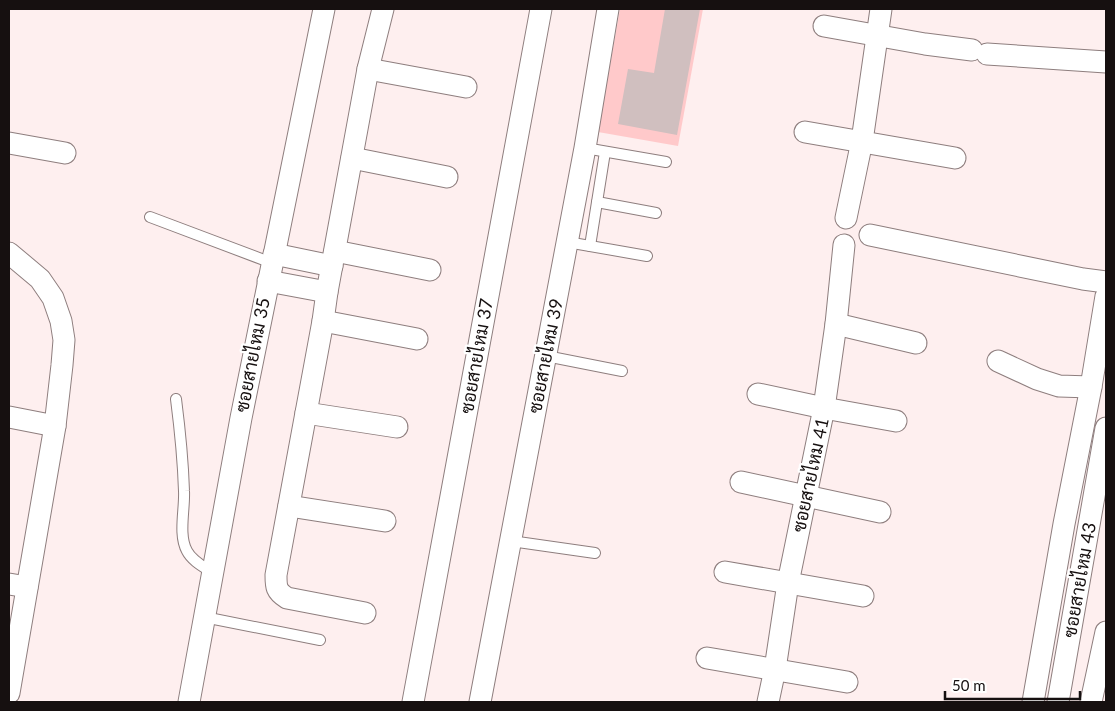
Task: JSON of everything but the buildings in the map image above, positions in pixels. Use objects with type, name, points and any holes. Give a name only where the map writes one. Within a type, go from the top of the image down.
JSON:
[{"type":"street","name":"ซอยสายไหม 35","points":[[189,702],[241,418],[324,9]]},
{"type":"street","points":[[364,613],[287,598],[280,594],[276,586],[276,574],[368,69],[383,9]]},
{"type":"street","name":"ซอยสายไหม 37","points":[[413,702],[541,9]]},
{"type":"street","name":"ซอยสายไหม 39","points":[[480,702],[567,242],[595,150],[608,9]]},
{"type":"street","points":[[846,218],[862,141],[881,9]]},
{"type":"street","points":[[824,26],[980,52],[1106,62]]},
{"type":"street","points":[[368,69],[466,87]]},
{"type":"street","points":[[805,132],[955,158]]},
{"type":"street","points":[[9,143],[65,153]]},
{"type":"street","points":[[352,158],[447,177]]},
{"type":"street","points":[[858,216],[868,223],[870,229],[869,240],[860,248],[854,249],[844,245],[838,236],[839,226],[846,218],[858,216]]},
{"type":"street","points":[[870,235],[1106,282]]},
{"type":"street","name":"ซอยสายไหม 41","points":[[768,702],[788,584],[824,408],[836,324],[844,245]]},
{"type":"street","points":[[9,253],[40,279],[53,298],[61,321],[64,340],[54,426],[18,586],[9,693]]},
{"type":"street","points":[[271,266],[333,259],[430,270]]},
{"type":"street","points":[[271,266],[327,292]]},
{"type":"street","points":[[1033,702],[1106,296]]},
{"type":"street","points":[[323,321],[417,339]]},
{"type":"street","points":[[836,324],[916,343]]},
{"type":"street","points":[[998,361],[1059,386],[1091,387]]},
{"type":"street","points":[[758,394],[824,408],[896,420]]},
{"type":"street","points":[[306,413],[397,427]]},
{"type":"street","points":[[9,417],[54,426]]},
{"type":"street","name":"ซอยสายไหม 43","points":[[1058,702],[1102,480],[1106,428]]},
{"type":"street","points":[[1075,469],[1102,480]]},
{"type":"street","points":[[741,482],[880,512]]},
{"type":"street","points":[[289,506],[385,521]]},
{"type":"street","points":[[725,572],[863,596]]},
{"type":"street","points":[[1091,702],[1106,632]]},
{"type":"street","points":[[707,658],[847,682]]},
{"type":"street","points":[[1064,670],[1096,676]]},
{"type":"lane","points":[[590,246],[597,202],[595,150],[666,162]]},
{"type":"lane","points":[[597,202],[656,213]]},
{"type":"lane","points":[[150,217],[271,266]]},
{"type":"lane","points":[[567,242],[647,256]]},
{"type":"lane","points":[[546,356],[622,371]]},
{"type":"lane","points":[[176,399],[184,492],[183,540],[187,552],[195,561],[213,573]]},
{"type":"lane","points":[[511,542],[595,553]]},
{"type":"lane","points":[[204,617],[320,640]]},
{"type":"shaded area","points":[[620,9],[703,9],[678,146],[598,132]]}]
